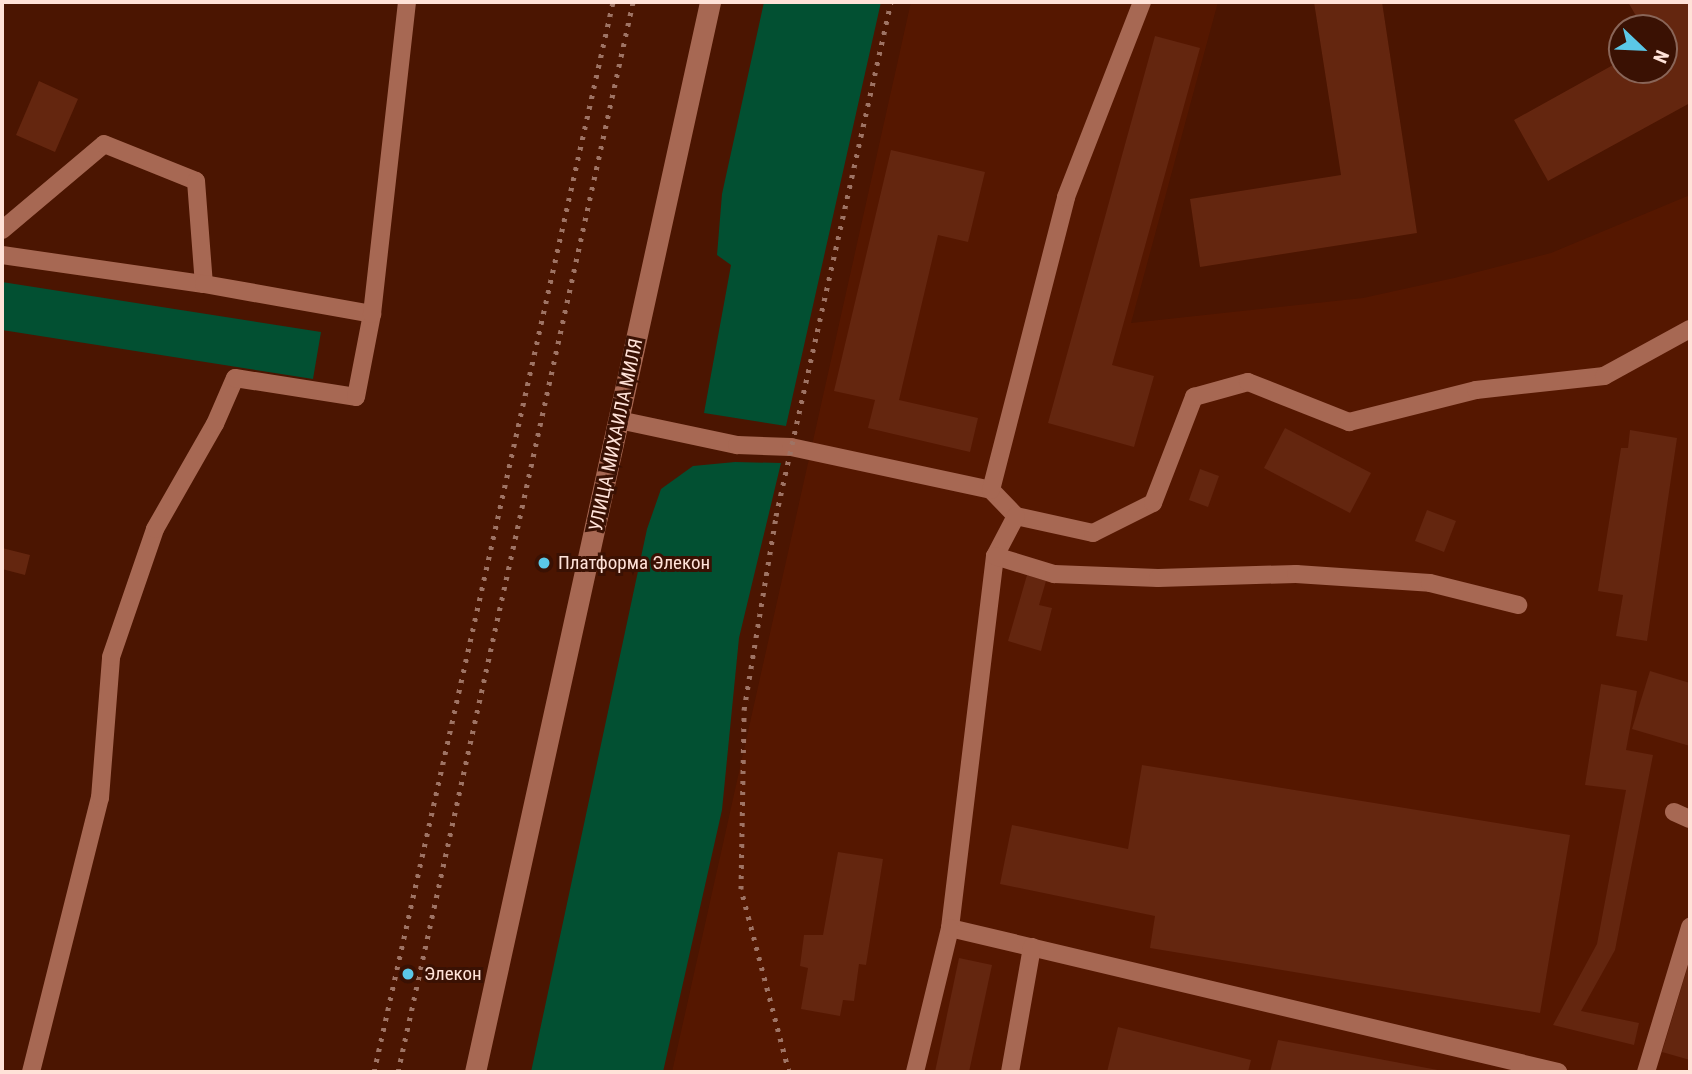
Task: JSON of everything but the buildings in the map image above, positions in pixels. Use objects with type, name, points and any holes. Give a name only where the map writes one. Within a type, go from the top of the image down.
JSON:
[{"type":"main road","name":"УЛИЦА МИХАИЛА МИЛЯ","points":[[475,1072],[710,2]]},
{"type":"lane","points":[[31,1072],[100,797],[110,657],[155,529],[215,424],[235,378],[356,397],[372,314],[407,2]]},
{"type":"lane","points":[[991,490],[1066,197],[1142,2]]},
{"type":"lane","points":[[2,230],[104,144],[196,181],[204,284]]},
{"type":"lane","points":[[2,255],[204,284],[372,314]]},
{"type":"lane","points":[[619,420],[737,445],[791,447],[991,490],[1016,516],[1093,533],[1153,503],[1194,397],[1248,382],[1349,422],[1476,390],[1604,376],[1690,329]]},
{"type":"lane","points":[[915,1072],[950,928],[995,556],[1016,516]]},
{"type":"lane","points":[[995,556],[1054,574],[1158,578],[1296,574],[1430,583],[1518,605]]},
{"type":"lane","points":[[1647,1072],[1690,927]]},
{"type":"lane","points":[[950,928],[1558,1072]]},
{"type":"lane","points":[[1010,1072],[1032,947]]},
{"type":"shaded area","points":[[911,2],[1218,2],[1131,323],[1363,298],[1454,278],[1551,253],[1690,195],[1690,1072],[672,1072]]},
{"type":"green space","points":[[764,2],[881,2],[786,426],[704,413],[731,265],[717,255],[722,194]]},
{"type":"green space","points":[[2,282],[321,332],[313,379],[2,330]]},
{"type":"green space","points":[[735,462],[781,463],[739,638],[722,810],[663,1072],[531,1072],[647,529],[661,489],[693,466]]},
{"type":"railway","points":[[374,1072],[613,2]]},
{"type":"railway","points":[[398,1072],[633,2]]},
{"type":"railway","points":[[789,1072],[741,889],[744,710],[776,516],[891,2]]},
{"type":"place","name":"Платформа Элекон","points":[[544,563]]},
{"type":"place","name":"Элекон","points":[[408,974]]}]
